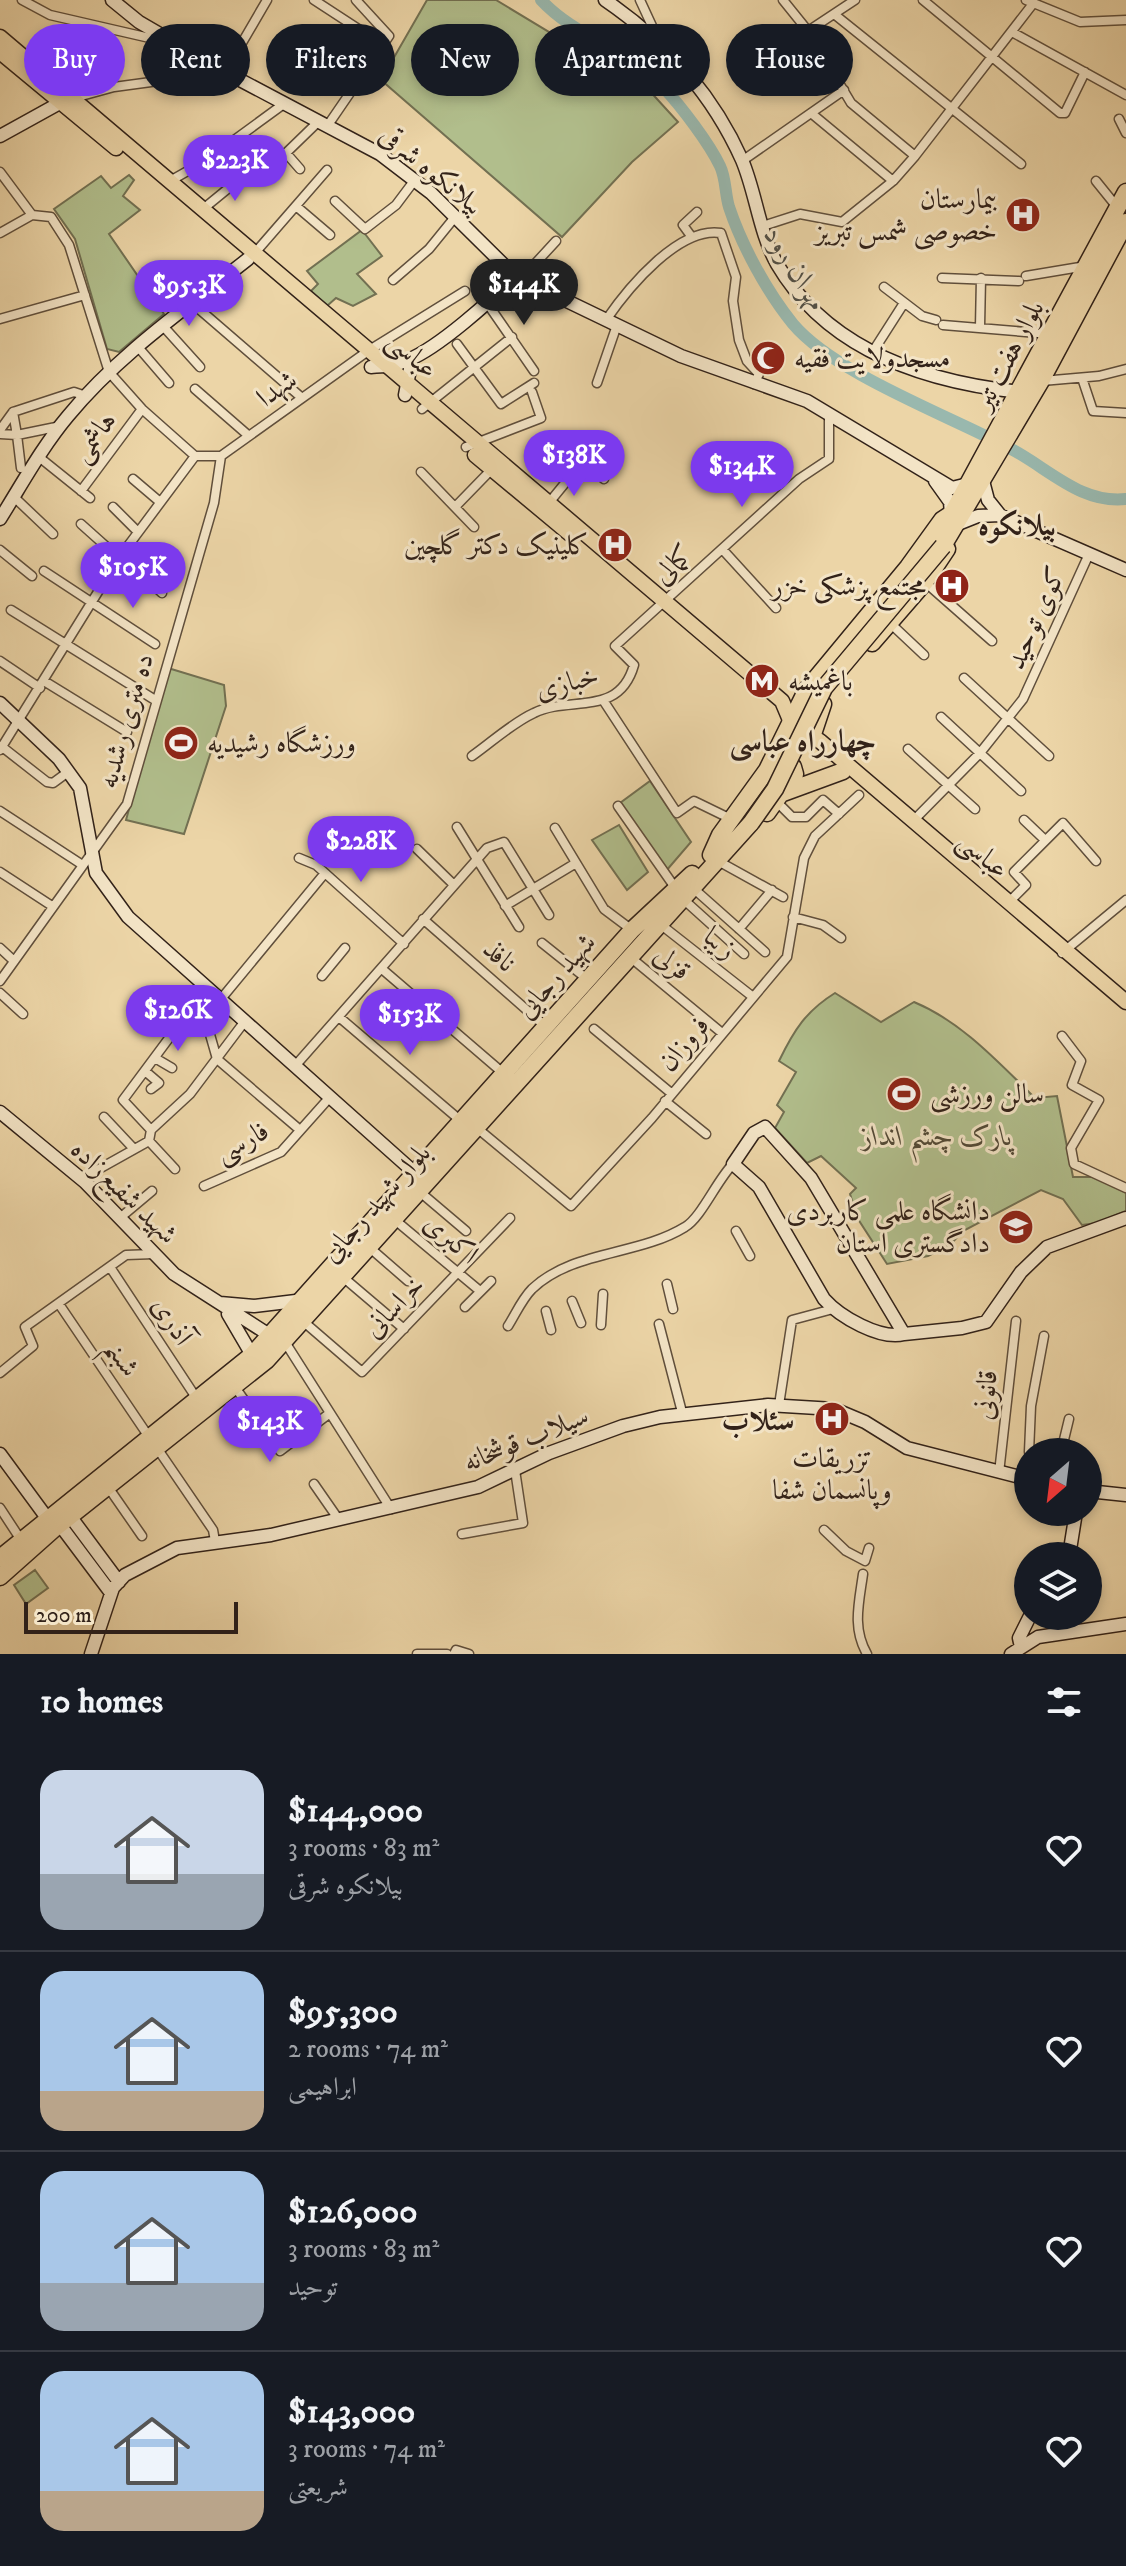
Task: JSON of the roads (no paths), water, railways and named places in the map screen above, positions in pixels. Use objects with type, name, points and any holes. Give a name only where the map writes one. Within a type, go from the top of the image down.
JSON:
[{"type":"highway","name":"بلوار هفت تیر","points":[[742,820],[775,789],[824,688],[955,522],[1006,429],[1041,381],[1122,215],[1126,192]]},
{"type":"highway","name":"بلوار هفت تیر","points":[[1006,429],[1020,392],[1087,266],[1122,215]]},
{"type":"highway","points":[[714,858],[742,820],[773,760],[788,716],[807,689],[908,567],[942,520],[955,522],[950,545],[925,582],[830,691],[812,737]]},
{"type":"highway","points":[[857,626],[860,639],[874,640]]},
{"type":"highway","points":[[714,858],[743,842],[795,774],[787,763],[773,760]]},
{"type":"highway","points":[[779,798],[843,771]]},
{"type":"highway","name":"شهید رجایی","points":[[252,1355],[277,1336],[304,1300],[415,1173],[632,930],[684,892],[714,858]]},
{"type":"highway","name":"بلوار شهید رجایی","points":[[0,1577],[59,1520],[153,1443],[235,1387],[277,1336],[304,1322],[660,924],[684,892]]},
{"type":"highway","name":"بلوار شهید رجایی","points":[[0,1558],[21,1540],[59,1520],[108,1487],[197,1399],[252,1355]]},
{"type":"main road","name":"عباسى","points":[[0,37],[66,100],[425,407],[662,606],[782,701],[788,716],[1007,905]]},
{"type":"main road","name":"عباسى","points":[[0,52],[66,100]]},
{"type":"main road","name":"عباسى","points":[[166,184],[203,209],[252,256]]},
{"type":"main road","name":"عباسى","points":[[471,445],[492,469],[546,507]]},
{"type":"main road","name":"عباسى","points":[[812,737],[815,746],[843,771],[1126,1002]]},
{"type":"main road","name":"عباسى","points":[[1063,952],[1126,1008]]},
{"type":"street","points":[[22,0],[50,15],[141,36]]},
{"type":"street","name":"بیلانکوه شرقی","points":[[112,0],[142,24]]},
{"type":"street","points":[[250,29],[267,0]]},
{"type":"street","points":[[314,0],[351,24]]},
{"type":"street","points":[[356,0],[378,24]]},
{"type":"street","points":[[605,0],[638,24]]},
{"type":"street","points":[[640,0],[651,24]]},
{"type":"street","points":[[783,0],[802,24]]},
{"type":"street","points":[[819,24],[855,0]]},
{"type":"street","points":[[923,0],[1062,114],[1085,72]]},
{"type":"street","points":[[763,226],[800,214],[842,222],[893,181],[954,108],[1012,32],[1029,3],[1080,22],[1126,20]]},
{"type":"street","points":[[834,14],[1021,164]]},
{"type":"street","points":[[1012,32],[1126,95]]},
{"type":"street","points":[[0,136],[66,100],[141,83]]},
{"type":"street","name":"بیلانکوه شرقی","points":[[250,84],[380,154],[455,217],[518,278],[681,356],[807,401],[952,488],[975,483]]},
{"type":"street","points":[[300,169],[286,153],[324,123],[344,96]]},
{"type":"street","points":[[705,96],[742,161],[776,263],[830,327],[872,353],[918,373],[1020,392]]},
{"type":"street","points":[[742,161],[835,96]]},
{"type":"street","points":[[847,96],[851,103],[915,156]]},
{"type":"street","points":[[166,184],[207,160],[286,102]]},
{"type":"street","points":[[811,113],[893,181]]},
{"type":"street","points":[[1119,119],[1126,133]]},
{"type":"street","points":[[0,519],[39,457],[86,396],[138,347],[252,256],[327,170]]},
{"type":"street","points":[[0,172],[32,215]]},
{"type":"street","points":[[203,209],[247,173]]},
{"type":"street","points":[[335,201],[365,229],[396,205],[414,181]]},
{"type":"street","points":[[1096,181],[1122,215]]},
{"type":"street","points":[[296,206],[330,235]]},
{"type":"street","points":[[691,236],[683,225],[697,212]]},
{"type":"street","points":[[0,233],[32,215],[51,217],[69,245],[109,372],[142,409],[195,456],[221,456]]},
{"type":"street","points":[[393,280],[429,249],[455,217]]},
{"type":"street","points":[[597,383],[612,323],[672,247],[706,230],[721,233],[736,277],[735,324],[747,361],[759,374],[754,384]]},
{"type":"street","points":[[371,360],[412,359],[518,278],[556,241]]},
{"type":"street","points":[[942,278],[1022,279],[1087,266]]},
{"type":"street","points":[[980,327],[981,278]]},
{"type":"street","points":[[884,287],[922,316],[940,322],[1051,334]]},
{"type":"street","name":"شهدا","points":[[221,456],[302,398],[371,360],[465,291]]},
{"type":"street","points":[[0,319],[85,295]]},
{"type":"street","points":[[192,303],[302,398]]},
{"type":"street","points":[[487,303],[534,371]]},
{"type":"street","points":[[872,353],[904,303]]},
{"type":"street","points":[[163,326],[200,367]]},
{"type":"street","points":[[425,407],[512,337]]},
{"type":"street","points":[[457,344],[501,404],[533,387],[541,418],[471,445]]},
{"type":"street","points":[[138,347],[169,383]]},
{"type":"street","points":[[406,390],[412,359]]},
{"type":"street","points":[[1041,381],[1082,378],[1126,369]]},
{"type":"street","points":[[1082,378],[1093,411],[1126,413]]},
{"type":"street","points":[[195,389],[249,436]]},
{"type":"street","points":[[61,426],[17,435],[0,432],[13,412],[74,392],[86,396]]},
{"type":"street","name":"هاشمی","points":[[81,491],[142,409]]},
{"type":"street","points":[[13,412],[21,468]]},
{"type":"street","name":"کمالی","points":[[662,606],[799,479],[829,459],[829,414]]},
{"type":"street","points":[[68,772],[53,783],[47,782],[1,748],[120,556],[195,456]]},
{"type":"street","name":"ده متری رشدیه","points":[[0,981],[90,850],[127,804],[214,503],[221,456]]},
{"type":"street","points":[[39,457],[90,498]]},
{"type":"street","points":[[548,457],[571,476]]},
{"type":"street","points":[[546,507],[583,461],[604,479]]},
{"type":"street","points":[[456,506],[492,469]]},
{"type":"street","points":[[421,472],[474,527]]},
{"type":"street","points":[[933,478],[950,502],[955,522],[1000,515],[1126,570]]},
{"type":"street","points":[[133,479],[160,502]]},
{"type":"street","points":[[975,483],[1000,515]]},
{"type":"street","points":[[14,497],[53,534]]},
{"type":"street","points":[[113,507],[138,532]]},
{"type":"street","points":[[81,524],[162,593]]},
{"type":"street","points":[[0,550],[32,576]]},
{"type":"street","points":[[723,550],[776,608]]},
{"type":"street","name":"کوی توحید","points":[[913,822],[980,753],[1023,699],[1089,554]]},
{"type":"street","points":[[44,571],[155,644]]},
{"type":"street","points":[[925,582],[992,641]]},
{"type":"street","name":"خبازی","points":[[472,756],[535,712],[603,700],[630,680],[634,665],[615,646],[662,606]]},
{"type":"street","points":[[11,610],[67,642],[155,700]]},
{"type":"street","points":[[889,623],[924,655]]},
{"type":"street","points":[[0,661],[127,732]]},
{"type":"street","points":[[964,678],[1049,756]]},
{"type":"street","points":[[603,700],[677,813],[694,801],[742,820]]},
{"type":"street","points":[[0,703],[80,788],[90,850],[101,885],[119,907],[415,1173]]},
{"type":"street","points":[[941,717],[1021,791]]},
{"type":"street","points":[[908,749],[975,809]]},
{"type":"street","name":"فروزان","points":[[477,1128],[571,1206],[668,1097],[790,950],[804,858],[815,836],[859,795]]},
{"type":"street","points":[[779,798],[792,817],[806,817],[823,800],[839,814]]},
{"type":"street","points":[[618,806],[684,892],[744,954]]},
{"type":"street","points":[[0,811],[81,864]]},
{"type":"street","points":[[1024,820],[1045,840]]},
{"type":"street","points":[[1007,905],[1026,885],[1014,872],[1063,823],[1096,861]]},
{"type":"street","points":[[457,827],[519,927]]},
{"type":"street","points":[[555,828],[604,909],[632,930]]},
{"type":"street","points":[[295,1066],[487,848],[504,842],[549,915]]},
{"type":"street","points":[[417,849],[453,884]]},
{"type":"street","points":[[299,858],[325,873],[404,944]]},
{"type":"street","points":[[714,858],[783,897]]},
{"type":"street","points":[[505,906],[576,863]]},
{"type":"street","points":[[0,872],[52,906]]},
{"type":"street","points":[[221,999],[325,873]]},
{"type":"street","points":[[739,929],[772,890]]},
{"type":"street","points":[[684,892],[739,929],[765,952]]},
{"type":"street","points":[[1063,952],[1126,900]]},
{"type":"street","points":[[793,917],[823,925],[841,938]]},
{"type":"street","name":"نافذ","points":[[423,919],[546,1026]]},
{"type":"street","name":"زیبا","points":[[660,924],[753,997]]},
{"type":"street","points":[[542,943],[588,980]]},
{"type":"street","points":[[0,948],[14,961]]},
{"type":"street","points":[[322,976],[345,948]]},
{"type":"street","name":"قزلی","points":[[630,957],[722,1033]]},
{"type":"street","points":[[382,969],[504,1074]]},
{"type":"street","points":[[151,1130],[123,1100],[207,987]]},
{"type":"street","points":[[0,993],[23,1014]]},
{"type":"street","points":[[339,1017],[461,1121]]},
{"type":"street","points":[[149,1141],[151,1130],[190,1094],[245,1021]]},
{"type":"street","points":[[207,1024],[217,1059],[300,1130]]},
{"type":"street","points":[[594,1029],[706,1134]]},
{"type":"street","points":[[1062,1036],[1081,1061],[1072,1085],[1099,1100],[1071,1148],[1074,1164],[1126,1188]]},
{"type":"street","points":[[155,1058],[172,1068]]},
{"type":"street","points":[[137,1082],[149,1089],[159,1083],[145,1071]]},
{"type":"street","name":"فارسی","points":[[204,1186],[281,1152],[330,1097]]},
{"type":"street","name":"شهید شفیع‌زاده","points":[[0,1112],[81,1179],[174,1274],[217,1303]]},
{"type":"street","points":[[104,1117],[134,1149]]},
{"type":"street","points":[[508,1326],[530,1290],[556,1273],[673,1234],[690,1225],[720,1177],[754,1133],[765,1127],[811,1178],[904,1334]]},
{"type":"street","points":[[81,1179],[149,1141]]},
{"type":"street","points":[[149,1141],[175,1169]]},
{"type":"street","points":[[733,1164],[759,1187],[833,1309],[883,1335],[986,1322],[1021,1272],[1047,1247],[1126,1218]]},
{"type":"street","points":[[121,1217],[152,1191]]},
{"type":"street","points":[[420,1192],[466,1231]]},
{"type":"street","name":"خراسانی","points":[[304,1322],[362,1372],[510,1218]]},
{"type":"street","name":"اکبری","points":[[395,1220],[480,1291]]},
{"type":"street","points":[[736,1231],[750,1256]]},
{"type":"street","points":[[370,1248],[408,1281]]},
{"type":"street","points":[[0,1373],[33,1346],[25,1327],[126,1255],[155,1254]]},
{"type":"street","name":"آذری","points":[[110,1267],[197,1399]]},
{"type":"street","points":[[344,1278],[404,1329]]},
{"type":"street","points":[[465,1307],[491,1281]]},
{"type":"street","points":[[667,1284],[673,1309]]},
{"type":"street","points":[[601,1325],[603,1294]]},
{"type":"street","points":[[217,1303],[254,1306],[304,1300]]},
{"type":"street","points":[[572,1301],[581,1323]]},
{"type":"street","points":[[217,1303],[249,1315],[277,1336],[391,1509]]},
{"type":"street","points":[[217,1303],[237,1326],[252,1355]]},
{"type":"street","name":"شبنم","points":[[59,1304],[213,1530],[215,1541]]},
{"type":"street","points":[[779,1405],[792,1320],[833,1309]]},
{"type":"street","points":[[546,1311],[551,1330]]},
{"type":"street","name":"قانونی","points":[[999,1473],[1016,1321]]},
{"type":"street","points":[[659,1324],[683,1416]]},
{"type":"street","points":[[1030,1438],[1031,1406],[1044,1336]]},
{"type":"street","points":[[235,1387],[280,1451],[330,1413]]},
{"type":"street","name":"سیلاب قوشخانه","points":[[115,1587],[150,1561],[177,1548],[271,1535],[391,1509],[478,1487],[623,1426],[660,1417],[743,1406],[834,1409],[865,1422],[907,1448],[1014,1476]]},
{"type":"street","points":[[1064,1438],[1069,1419]]},
{"type":"street","points":[[0,1454],[115,1587],[91,1654]]},
{"type":"street","points":[[462,1534],[523,1523],[515,1470]]},
{"type":"street","points":[[314,1484],[339,1520]]},
{"type":"street","points":[[108,1487],[142,1536]]},
{"type":"street","points":[[1102,1492],[1126,1495]]},
{"type":"street","points":[[0,1508],[21,1540]]},
{"type":"street","points":[[824,1530],[846,1551],[865,1561],[869,1548]]},
{"type":"street","points":[[863,1574],[857,1617],[858,1637],[867,1654]]},
{"type":"street","points":[[1020,1652],[1038,1637],[1126,1624]]},
{"type":"street","points":[[1020,1652],[1019,1638],[1023,1630]]},
{"type":"street","points":[[454,1654],[456,1650],[469,1654]]},
{"type":"street","points":[[417,1654],[447,1654]]},
{"type":"waterway","name":"مهران رود","points":[[541,0],[570,24],[649,74],[686,114],[720,166],[729,207],[756,268],[783,311],[812,343],[866,378],[1013,450],[1081,491],[1110,499],[1126,499]]},
{"type":"place","name":"بیمارستان خصوصی شمس تبریز","points":[[1023,215]]},
{"type":"place","name":"مسجدولایت فقیه","points":[[768,358]]},
{"type":"place","name":"کلینیک دکتر گلچین","points":[[615,545]]},
{"type":"place","name":"مجتمع پزشکی خزر","points":[[952,586]]},
{"type":"place","name":"باغمیشه","points":[[762,681]]},
{"type":"place","name":"ورزشگاه رشیدیه","points":[[181,743]]},
{"type":"place","name":"سالن ورزشی","points":[[904,1094]]},
{"type":"place","name":"دانشگاه علمی کاربردی دادگستری استان","points":[[1016,1227]]},
{"type":"place","name":"تزریقات وپانسمان شفا","points":[[832,1419]]},
{"type":"district","name":"بیلانکوه","points":[[1017,526]]},
{"type":"district","name":"چهارراه عباسی","points":[[803,742]]},
{"type":"district","name":"سئلاب","points":[[758,1421]]},
{"type":"park label","name":"پارک چشم انداز","points":[[937,1136]]}]
